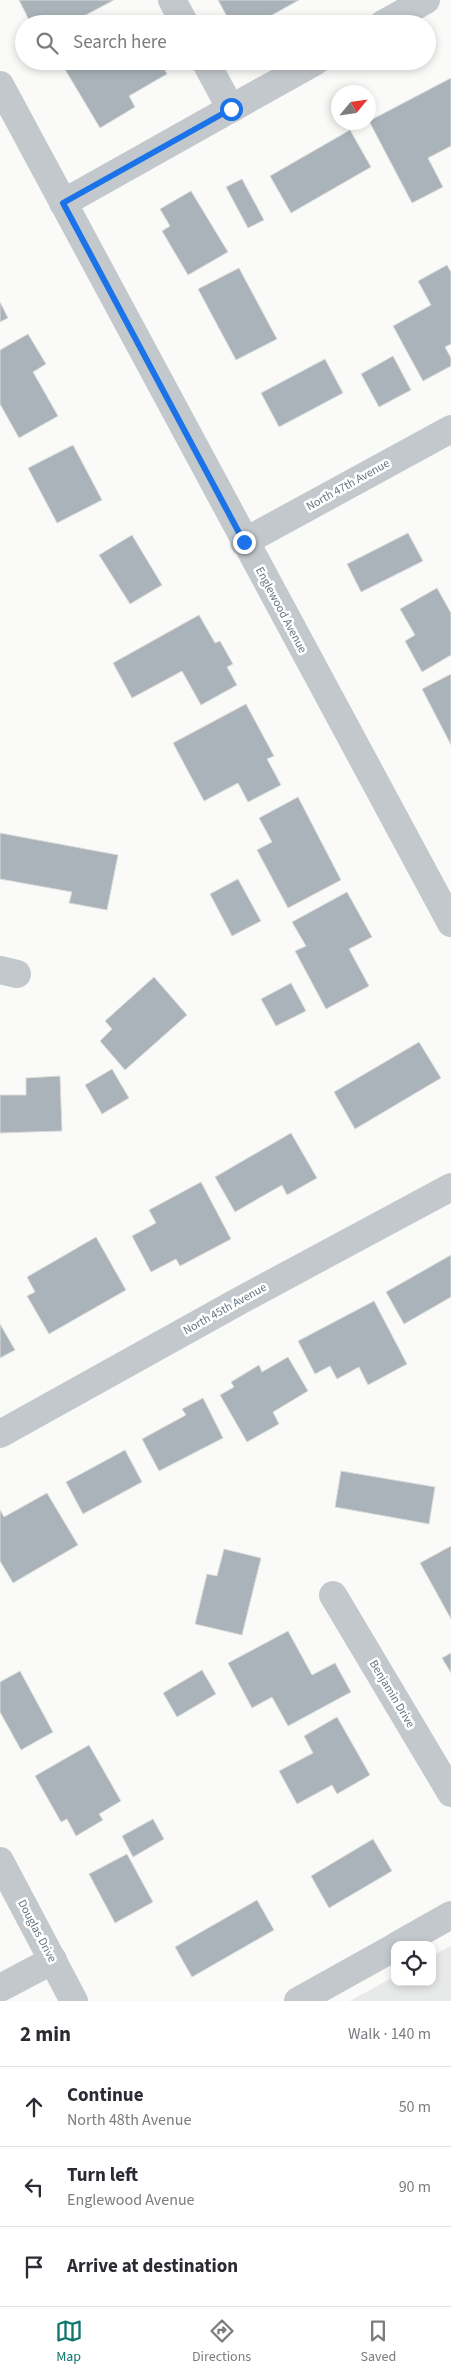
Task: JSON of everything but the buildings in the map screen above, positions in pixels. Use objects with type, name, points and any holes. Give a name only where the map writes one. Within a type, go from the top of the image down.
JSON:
[{"type":"street","points":[[172,0],[180,15]]},
{"type":"street","points":[[399,15],[426,0]]},
{"type":"street","points":[[210,70],[231,109]]},
{"type":"street","points":[[63,203],[300,70]]},
{"type":"street","name":"Englewood Avenue","points":[[0,85],[244,542],[443,890],[451,923]]},
{"type":"street","name":"North 47th Avenue","points":[[244,542],[451,429]]},
{"type":"street","name":"North 45th Avenue","points":[[0,1434],[451,1186]]},
{"type":"street","name":"Benjamin Drive","points":[[333,1595],[451,1793]]},
{"type":"street","name":"Douglas Drive","points":[[0,1861],[74,2001]]},
{"type":"street","points":[[405,1941],[451,1915]]},
{"type":"street","points":[[298,2001],[391,1949]]},
{"type":"street","points":[[0,1988],[52,1960]]},
{"type":"shaded area","points":[[451,1946],[451,2001],[350,2001],[391,1978],[391,1986],[436,1986],[436,1954]]},
{"type":"route","points":[[231,109],[63,203],[244,542]]}]
